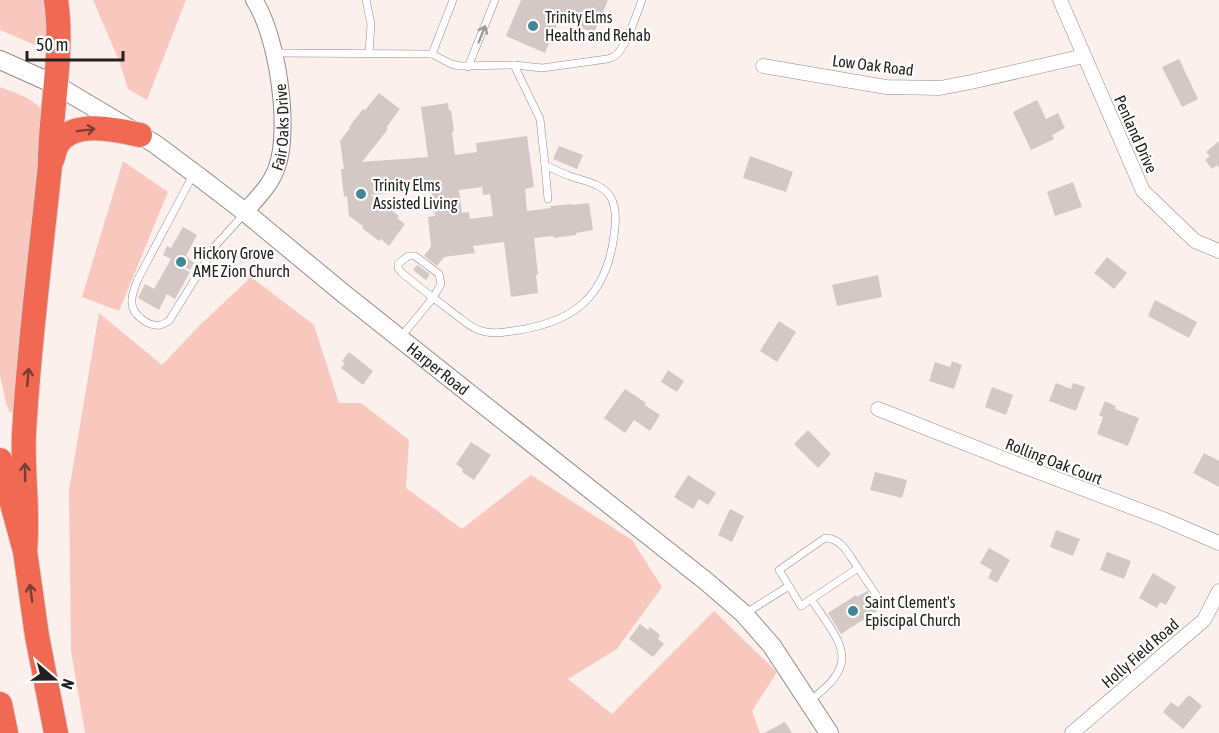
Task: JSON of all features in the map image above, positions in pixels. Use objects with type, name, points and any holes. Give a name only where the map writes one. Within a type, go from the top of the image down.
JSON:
[{"type":"highway","points":[[25,551],[27,533],[24,436],[59,55],[56,0]]},
{"type":"highway","points":[[50,165],[58,143],[71,133],[84,129],[109,129],[140,135]]},
{"type":"highway","points":[[0,460],[25,551],[37,636],[56,733]]},
{"type":"highway","points":[[0,704],[6,733]]},
{"type":"main road","name":"Harper Road","points":[[0,60],[56,85],[140,135],[194,173],[707,582],[744,614],[772,646],[829,733]]},
{"type":"street","name":"Fair Oaks Drive","points":[[245,212],[268,185],[277,169],[282,122],[277,63],[269,32],[254,0]]},
{"type":"street","name":"Penland Drive","points":[[1060,0],[1143,191],[1195,241],[1219,251]]},
{"type":"street","name":"Low Oak Road","points":[[763,66],[886,87],[940,88],[1084,56]]},
{"type":"street","name":"Rolling Oak Court","points":[[878,410],[1163,519],[1219,543]]},
{"type":"street","name":"Holly Field Road","points":[[1072,733],[1204,620],[1219,591]]},
{"type":"lane","points":[[366,0],[371,24],[369,53]]},
{"type":"lane","points":[[432,54],[453,0]]},
{"type":"lane","points":[[468,67],[495,0]]},
{"type":"lane","points":[[274,53],[432,54],[456,66],[468,67],[514,64],[542,68],[607,59],[618,54],[624,44],[642,0]]},
{"type":"lane","points":[[514,64],[540,119],[548,199]]},
{"type":"lane","points":[[400,338],[433,298],[441,284],[439,274],[419,258],[408,255],[401,261],[398,268],[402,273],[433,298],[479,331],[498,333],[531,328],[551,322],[575,309],[590,296],[601,282],[610,258],[615,228],[614,205],[609,194],[594,183],[545,165]]},
{"type":"lane","points":[[194,173],[138,279],[132,306],[135,313],[142,319],[160,325],[168,321],[216,245],[245,212]]},
{"type":"lane","points":[[858,568],[801,606],[779,570],[825,538],[836,540],[843,546],[858,568],[877,596]]},
{"type":"lane","points":[[744,614],[789,586]]},
{"type":"lane","points":[[809,701],[827,687],[843,660],[840,645],[811,599]]},
{"type":"shaded area","points":[[0,0],[47,0],[47,50],[0,30]]},
{"type":"shaded area","points":[[93,0],[186,0],[147,100],[128,89],[120,63]]},
{"type":"shaded area","points":[[0,87],[31,100],[43,115],[15,411],[10,413],[0,375]]},
{"type":"shaded area","points":[[123,161],[168,192],[119,311],[82,297]]},
{"type":"shaded area","points":[[251,277],[314,325],[339,403],[361,403],[409,440],[406,488],[462,529],[531,475],[632,540],[662,587],[617,649],[568,679],[612,714],[714,611],[777,672],[752,711],[760,733],[85,733],[71,651],[69,490],[99,313],[162,365]]},
{"type":"building","name":"Trinity Elms Health and Rehab","points":[[521,0],[608,0],[594,33],[559,19],[545,53],[506,36]]},
{"type":"building","points":[[1179,59],[1198,99],[1182,107],[1162,67]]},
{"type":"building","name":"Trinity Elms Assisted Living","points":[[379,93],[400,109],[386,128],[388,129],[362,162],[428,157],[421,107],[448,103],[454,131],[452,132],[455,155],[477,152],[476,143],[527,136],[534,187],[525,189],[527,211],[551,208],[550,206],[589,203],[593,230],[554,238],[553,236],[534,238],[538,293],[511,297],[504,242],[473,246],[475,253],[444,257],[437,266],[424,256],[431,247],[428,217],[435,216],[431,188],[371,195],[399,216],[397,218],[405,224],[389,246],[381,239],[379,241],[349,216],[341,169],[344,169],[340,141],[363,109],[365,110]],"holes":[[[482,187],[483,195],[490,194],[493,216],[470,219],[469,212],[462,213],[459,190]]]},
{"type":"building","points":[[1037,100],[1046,119],[1058,113],[1065,128],[1052,135],[1054,139],[1031,150],[1013,112]]},
{"type":"building","points":[[1219,141],[1219,168],[1217,165],[1212,169],[1205,160],[1210,156],[1206,152]]},
{"type":"building","points":[[559,146],[583,155],[577,169],[553,159]]},
{"type":"building","points":[[750,156],[793,172],[786,192],[743,178]]},
{"type":"building","points":[[1073,182],[1082,207],[1055,216],[1047,192]]},
{"type":"building","name":"Hickory Grove AME Zion Church","points":[[183,227],[197,235],[186,256],[194,263],[190,270],[185,267],[184,269],[190,272],[175,299],[167,294],[159,310],[138,298],[145,284],[154,289],[171,259],[163,255],[167,246],[171,248]]},
{"type":"building","points":[[1107,257],[1127,273],[1114,289],[1094,273]]},
{"type":"building","points":[[417,265],[430,274],[426,280],[413,270]]},
{"type":"building","points":[[878,275],[882,297],[837,306],[832,285]]},
{"type":"building","points":[[1155,300],[1197,322],[1189,338],[1148,316]]},
{"type":"building","points":[[779,321],[796,332],[777,362],[760,351]]},
{"type":"building","points":[[349,352],[373,371],[363,385],[341,368],[345,363],[342,361]]},
{"type":"building","points":[[952,361],[962,365],[954,389],[929,381],[935,362],[950,367]]},
{"type":"building","points":[[668,370],[684,381],[677,392],[661,382]]},
{"type":"building","points":[[1056,383],[1071,389],[1073,383],[1085,387],[1076,411],[1049,401]]},
{"type":"building","points":[[992,387],[1013,395],[1006,415],[985,407]]},
{"type":"building","points":[[625,389],[660,415],[650,431],[634,420],[625,433],[604,418]]},
{"type":"building","points":[[1105,401],[1116,406],[1115,409],[1139,418],[1128,446],[1097,434],[1103,417],[1099,415]]},
{"type":"building","points":[[808,430],[831,454],[818,468],[794,444]]},
{"type":"building","points":[[471,442],[491,455],[474,480],[462,472],[463,469],[456,464]]},
{"type":"building","points":[[1204,453],[1219,461],[1219,487],[1193,473]]},
{"type":"building","points":[[875,472],[907,480],[902,498],[870,490]]},
{"type":"building","points":[[688,475],[716,493],[708,505],[699,499],[693,509],[674,497]]},
{"type":"building","points":[[730,509],[744,516],[732,542],[718,535]]},
{"type":"building","points":[[1056,530],[1080,539],[1073,556],[1050,547]]},
{"type":"building","points":[[989,548],[1010,560],[997,583],[988,578],[992,570],[980,563]]},
{"type":"building","points":[[1107,552],[1131,561],[1124,579],[1100,570]]},
{"type":"building","points":[[1153,573],[1176,587],[1166,605],[1160,602],[1157,608],[1139,598]]},
{"type":"building","name":"Saint Clement's Episcipal Church","points":[[867,591],[880,609],[841,634],[828,613],[856,595],[857,597]]},
{"type":"building","points":[[640,624],[648,630],[650,627],[660,635],[658,639],[664,644],[653,657],[629,639]]},
{"type":"building","points":[[1189,695],[1202,706],[1183,729],[1163,712],[1171,702],[1178,707]]},
{"type":"building","points":[[785,722],[792,733],[764,733]]},
{"type":"place","name":"Trinity Elms Health and Rehab","points":[[533,26]]},
{"type":"place","name":"Trinity Elms Assisted Living","points":[[361,194]]},
{"type":"place","name":"Hickory Grove AME Zion Church","points":[[181,262]]},
{"type":"place","name":"Saint Clement's Episcipal Church","points":[[853,611]]}]
